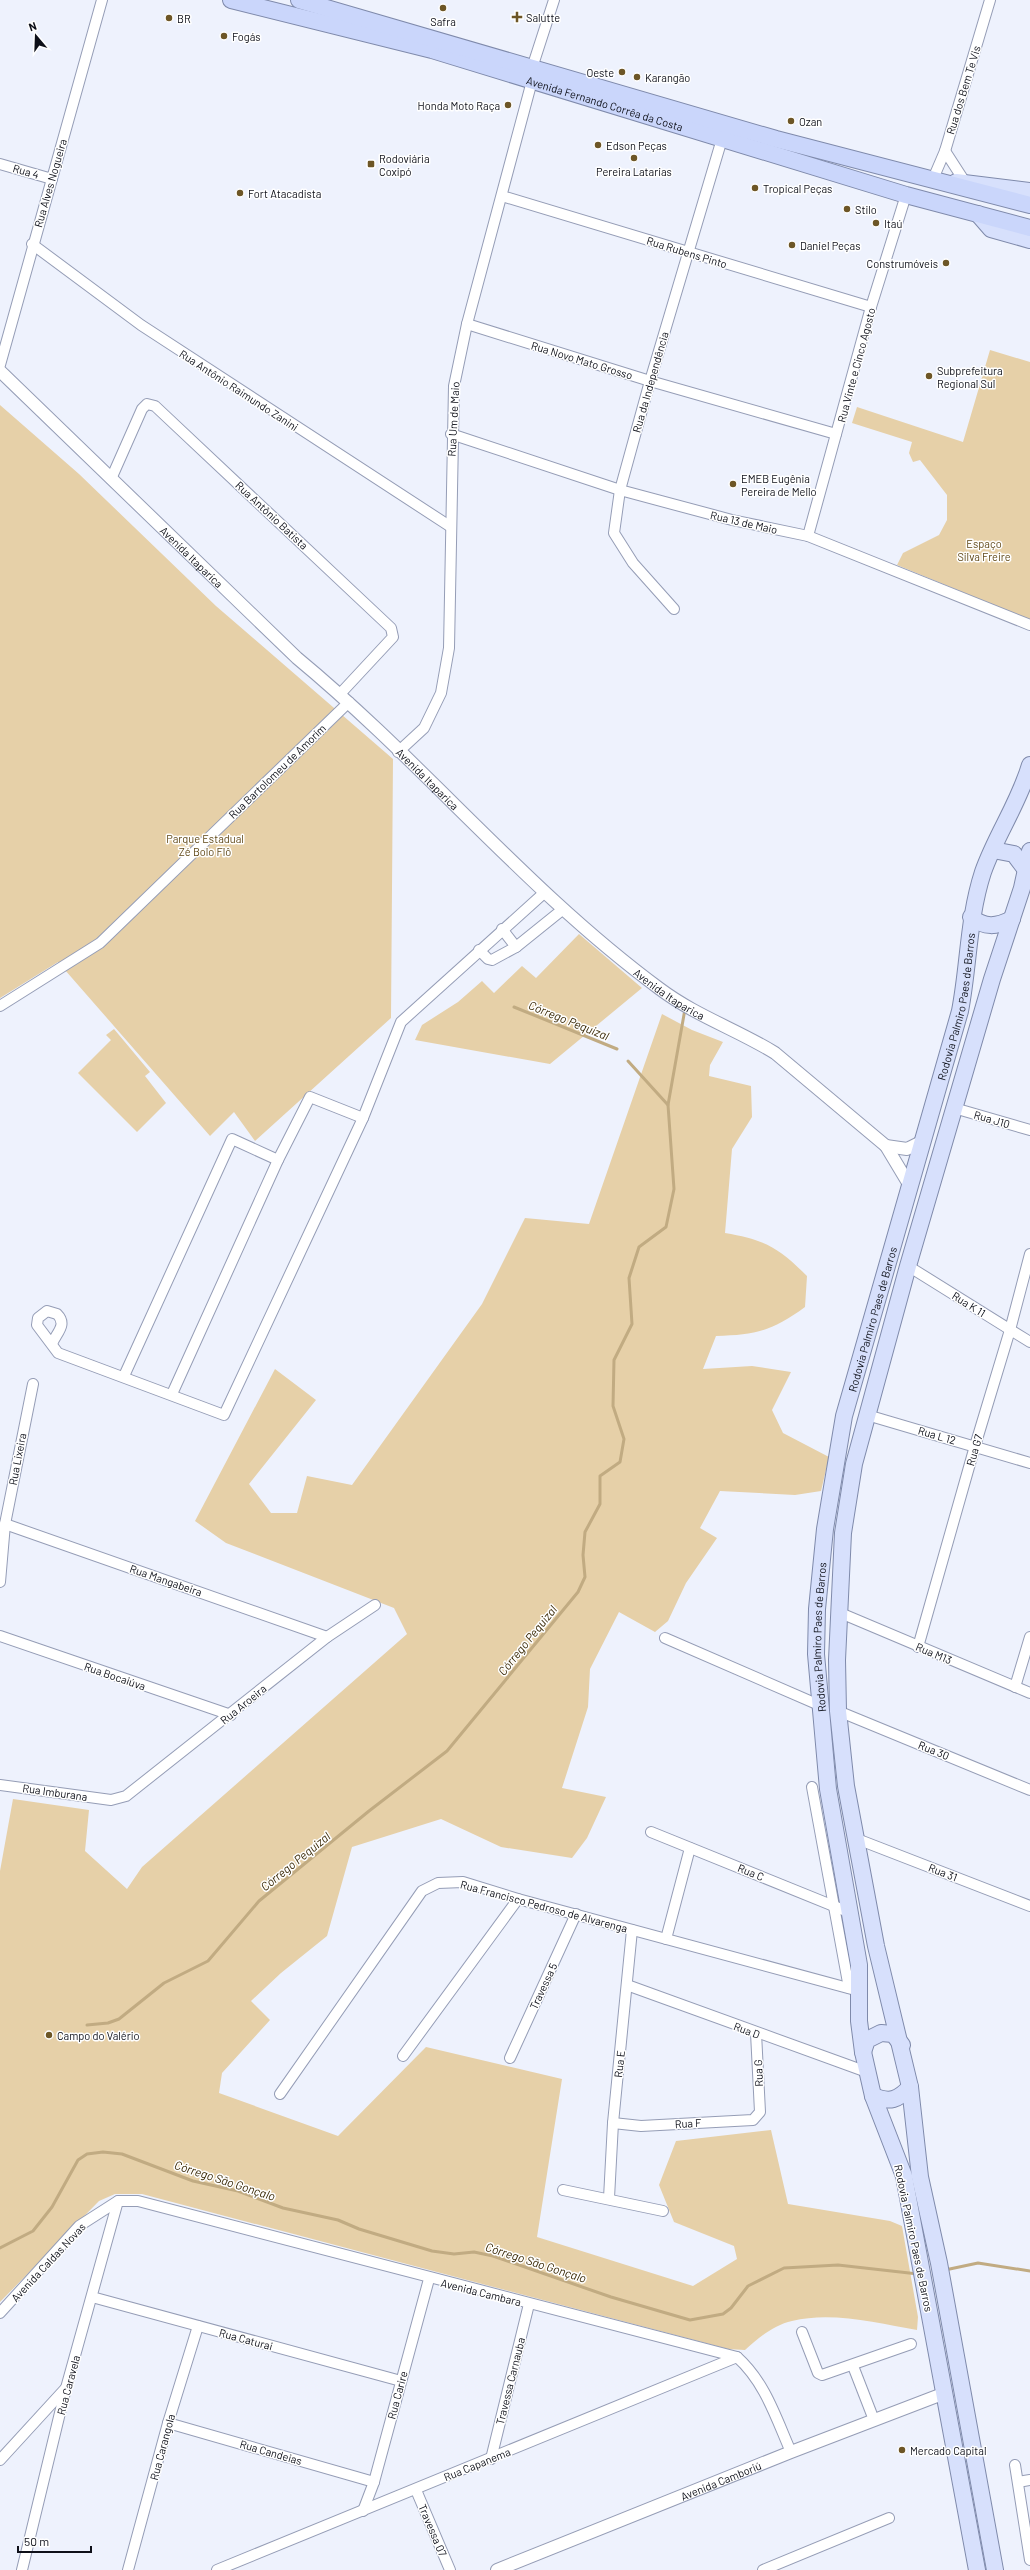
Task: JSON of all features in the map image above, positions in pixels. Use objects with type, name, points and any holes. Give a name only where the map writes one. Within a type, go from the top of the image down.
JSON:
[{"type":"highway","name":"Avenida Fernando Corrêa da Costa","points":[[231,0],[532,75],[812,150],[937,180],[1030,205]]},
{"type":"highway","name":"Avenida Fernando Corrêa da Costa","points":[[299,0],[322,3],[722,139],[906,194],[1030,228]]},
{"type":"main road","name":"Avenida Fernando Corrêa da Costa","points":[[937,180],[965,182],[1030,191]]},
{"type":"main road","points":[[978,214],[992,229],[1030,240]]},
{"type":"main road","name":"Rodovia Palmiro Paes de Barros","points":[[977,2570],[946,2393],[904,2176],[873,2096],[863,2052],[854,1990],[859,1965],[852,1913],[828,1790],[819,1705],[816,1654],[817,1609],[835,1462],[844,1416],[960,1011],[966,980],[971,916],[984,871],[1024,785],[1030,766]]},
{"type":"main road","points":[[993,850],[1014,854],[1026,870]]},
{"type":"main road","name":"Rodovia Palmiro Paes de Barros","points":[[995,2570],[939,2263],[920,2177],[910,2087],[902,2045],[876,1946],[846,1786],[838,1711],[838,1612],[843,1533],[854,1464],[908,1266],[954,1108],[1012,919],[1026,889],[1026,870],[1030,852]]},
{"type":"main road","points":[[971,916],[988,926],[998,926],[1012,919]]},
{"type":"main road","points":[[863,2052],[867,2040],[881,2032],[893,2034],[902,2045]]},
{"type":"main road","points":[[873,2096],[893,2100],[901,2097],[910,2087]]},
{"type":"street","name":"Rua Alves Nogueira","points":[[0,366],[32,244],[52,179],[102,0]]},
{"type":"street","name":"Rua Um de Maio","points":[[398,752],[424,728],[441,693],[449,648],[450,527],[454,386],[467,324],[502,196],[532,75],[554,0]]},
{"type":"street","name":"Rua dos Bem Te Vis","points":[[937,180],[944,151],[990,0]]},
{"type":"street","name":"Rua da Independência","points":[[674,609],[633,563],[614,533],[620,490],[687,252],[722,139]]},
{"type":"street","points":[[944,151],[965,182]]},
{"type":"street","name":"Rua 4","points":[[0,164],[52,179]]},
{"type":"street","name":"Rua Vinte e Cinco Agosto","points":[[808,536],[871,308],[906,194]]},
{"type":"street","name":"Rua Rubens Pinto","points":[[502,196],[871,308]]},
{"type":"street","name":"Rua Antônio Raimundo Zanini","points":[[32,244],[141,325],[450,527]]},
{"type":"street","name":"Rua Novo Mato Grosso","points":[[467,324],[650,381],[836,434]]},
{"type":"street","name":"Avenida Itaparica","points":[[0,371],[297,658],[345,698],[398,752],[562,910],[661,990],[712,1022],[755,1041],[776,1053],[886,1146],[910,1186]]},
{"type":"street","name":"Rua Antônio Batista","points":[[111,479],[142,408],[147,404],[155,406],[391,628],[393,637],[345,698]]},
{"type":"street","name":"Rua 13 de Maio","points":[[452,434],[620,490],[732,520],[808,536],[1030,625]]},
{"type":"street","name":"Rua Bartolomeu de Amorim","points":[[1,1005],[100,943],[345,698]]},
{"type":"street","points":[[52,1344],[58,1353],[124,1376],[224,1415],[363,1118],[401,1022],[502,929],[544,893]]},
{"type":"street","points":[[479,950],[488,959],[492,960],[516,947],[562,910]]},
{"type":"street","points":[[502,929],[516,947]]},
{"type":"street","points":[[172,1394],[278,1160],[310,1097],[363,1118]]},
{"type":"street","name":"Rua J10","points":[[954,1108],[1030,1130]]},
{"type":"street","points":[[124,1376],[232,1139],[278,1160]]},
{"type":"street","points":[[886,1146],[907,1149],[923,1141]]},
{"type":"street","name":"Rua G7","points":[[918,1647],[975,1446],[1010,1330],[1030,1254]]},
{"type":"street","name":"Rua K 11","points":[[908,1266],[1030,1342]]},
{"type":"street","name":"Rua Lixeira","points":[[0,1582],[5,1524],[32,1384]]},
{"type":"street","name":"Rua L 12","points":[[867,1415],[1030,1463]]},
{"type":"street","name":"Rua Mangabeira","points":[[5,1524],[327,1637]]},
{"type":"street","name":"Rua Aroeira","points":[[110,1800],[126,1796],[231,1715],[327,1637],[375,1605]]},
{"type":"street","name":"Rua M13","points":[[838,1612],[1030,1693]]},
{"type":"street","name":"Rua Bocaiúva","points":[[0,1636],[231,1715]]},
{"type":"street","points":[[1015,1687],[1030,1637]]},
{"type":"street","points":[[665,1638],[819,1705]]},
{"type":"street","name":"Rua 30","points":[[838,1711],[1030,1790]]},
{"type":"street","name":"Rua Imburana","points":[[0,1785],[110,1800]]},
{"type":"street","points":[[812,1787],[833,1905],[854,1990]]},
{"type":"street","name":"Rua C","points":[[651,1832],[852,1913]]},
{"type":"street","name":"Rua 31","points":[[857,1839],[1030,1906]]},
{"type":"street","points":[[666,1939],[690,1848]]},
{"type":"street","name":"Rua Francisco Pedroso de Alvarenga","points":[[280,2094],[422,1891],[438,1883],[463,1882],[518,1899],[854,1990]]},
{"type":"street","points":[[403,2056],[518,1899]]},
{"type":"street","name":"Travessa 5","points":[[510,2058],[576,1914]]},
{"type":"street","name":"Rua E","points":[[609,2198],[613,2123],[632,1930]]},
{"type":"street","name":"Rua D","points":[[627,1985],[867,2072]]},
{"type":"street","name":"Rua G","points":[[756,2033],[760,2112]]},
{"type":"street","name":"Rua F","points":[[613,2123],[640,2126],[753,2120],[760,2112]]},
{"type":"street","points":[[563,2190],[609,2198],[663,2211]]},
{"type":"street","name":"Avenida Cambara","points":[[118,2202],[138,2201],[429,2279],[737,2357],[751,2370],[761,2384],[791,2452]]},
{"type":"street","name":"Rua Caravela","points":[[22,2570],[66,2388],[118,2202]]},
{"type":"street","name":"Avenida Caldas Novas","points":[[0,2313],[79,2226],[118,2202]]},
{"type":"street","name":"Rua Carire","points":[[363,2511],[374,2482],[429,2279]]},
{"type":"street","name":"Rua Caturai","points":[[92,2297],[401,2381]]},
{"type":"street","name":"Travessa Carnauba","points":[[491,2459],[529,2304]]},
{"type":"street","name":"Rua Carangola","points":[[128,2570],[168,2423],[198,2326]]},
{"type":"street","points":[[802,2332],[820,2374],[853,2366],[911,2344]]},
{"type":"street","name":"Rua Capanema","points":[[217,2570],[416,2490],[737,2357]]},
{"type":"street","points":[[853,2366],[874,2420]]},
{"type":"street","points":[[0,2460],[66,2388]]},
{"type":"street","name":"Avenida Camboriú","points":[[497,2570],[791,2452],[946,2393]]},
{"type":"street","name":"Rua Candeias","points":[[168,2423],[374,2482]]},
{"type":"street","points":[[1015,2465],[1030,2560]]},
{"type":"street","points":[[1018,2482],[1030,2480]]},
{"type":"street","name":"Travessa 07","points":[[416,2490],[450,2570]]},
{"type":"street","points":[[763,2570],[888,2518]]},
{"type":"green space","name":"Espaço Silva Freire","points":[[990,350],[1030,362],[1030,620],[897,565],[903,553],[939,535],[947,520],[947,495],[920,460],[913,462],[909,453],[912,442],[852,423],[857,407],[963,442]]},
{"type":"green space","name":"Parque Estadual Zé Bolo Flô","points":[[0,405],[79,474],[216,606],[393,759],[391,1018],[255,1141],[234,1112],[210,1136],[58,962],[0,998]]},
{"type":"green space","points":[[579,934],[642,988],[550,1064],[415,1040],[422,1025],[458,1002],[482,981],[494,993],[522,966],[536,978]]},
{"type":"green space","points":[[662,1014],[692,1030],[723,1042],[710,1065],[709,1076],[751,1086],[752,1117],[732,1149],[725,1233],[751,1239],[770,1246],[788,1258],[807,1276],[805,1307],[783,1322],[763,1330],[753,1333],[716,1336],[703,1369],[752,1366],[791,1372],[772,1410],[783,1433],[829,1457],[821,1491],[795,1495],[720,1491],[700,1528],[717,1538],[686,1583],[668,1621],[655,1632],[619,1612],[590,1669],[588,1707],[562,1788],[606,1797],[587,1838],[572,1858],[501,1847],[441,1819],[352,1847],[327,1936],[281,1973],[251,2001],[270,2020],[222,2073],[219,2093],[338,2136],[426,2047],[562,2079],[537,2237],[693,2286],[737,2259],[734,2246],[674,2222],[659,2185],[676,2141],[771,2130],[788,2204],[890,2221],[902,2226],[918,2317],[917,2330],[854,2319],[822,2317],[807,2318],[785,2323],[773,2329],[745,2350],[728,2349],[142,2194],[115,2194],[99,2201],[0,2302],[0,1871],[13,1799],[89,1810],[85,1851],[127,1889],[142,1867],[407,1634],[394,1608],[226,1543],[195,1521],[275,1369],[316,1400],[249,1484],[271,1513],[297,1513],[307,1476],[352,1485],[482,1304],[525,1218],[589,1224]]},
{"type":"green space","points":[[114,1029],[150,1072],[145,1076],[166,1103],[137,1132],[78,1073],[111,1040],[106,1035]]},
{"type":"waterway","name":"Córrego Pequizal","points":[[514,1007],[617,1049]]},
{"type":"waterway","name":"Córrego Pequizal","points":[[87,2025],[108,2023],[119,2019],[164,1983],[208,1961],[259,1901],[369,1811],[447,1751],[578,1592],[585,1577],[583,1555],[585,1532],[600,1504],[600,1476],[620,1462],[624,1439],[613,1406],[614,1360],[632,1324],[629,1278],[639,1247],[666,1227],[674,1189],[668,1105],[685,1009]]},
{"type":"waterway","name":"Córrego Pequizal","points":[[628,1061],[668,1105]]},
{"type":"waterway","name":"Córrego São Gonçalo","points":[[0,2248],[33,2231],[52,2207],[78,2160],[87,2154],[103,2152],[122,2154],[193,2181],[238,2191],[283,2208],[338,2220],[359,2229],[432,2251],[454,2254],[474,2252],[493,2256],[611,2297],[690,2320],[723,2314],[731,2308],[748,2286],[784,2268],[838,2265],[918,2274]]},
{"type":"waterway","name":"Córrego São Gonçalo","points":[[945,2270],[978,2263],[1030,2271]]},
{"type":"place","name":"Safra","points":[[443,8]]},
{"type":"place","name":"Salutte","points":[[517,17]]},
{"type":"place","name":"BR","points":[[169,18]]},
{"type":"place","name":"Fogás","points":[[224,36]]},
{"type":"place","name":"Oeste","points":[[622,72]]},
{"type":"place","name":"Karangão","points":[[637,77]]},
{"type":"place","name":"Honda Moto Raça","points":[[508,105]]},
{"type":"place","name":"Ozan","points":[[791,121]]},
{"type":"place","name":"Edson Peças","points":[[598,145]]},
{"type":"place","name":"Pereira Latarias","points":[[634,158]]},
{"type":"place","name":"Rodoviária Coxipó","points":[[371,164]]},
{"type":"place","name":"Tropical Peças","points":[[755,188]]},
{"type":"place","name":"Fort Atacadista","points":[[240,193]]},
{"type":"place","name":"Stilo","points":[[847,209]]},
{"type":"place","name":"Itaú","points":[[876,223]]},
{"type":"place","name":"Daniel Peças","points":[[792,245]]},
{"type":"place","name":"Construmóveis","points":[[946,263]]},
{"type":"place","name":"Subprefeitura Regional Sul","points":[[929,376]]},
{"type":"place","name":"EMEB Eugênia Pereira de Mello","points":[[733,484]]},
{"type":"place","name":"Campo do Valério","points":[[49,2035]]},
{"type":"place","name":"Mercado Capital","points":[[902,2450]]}]
